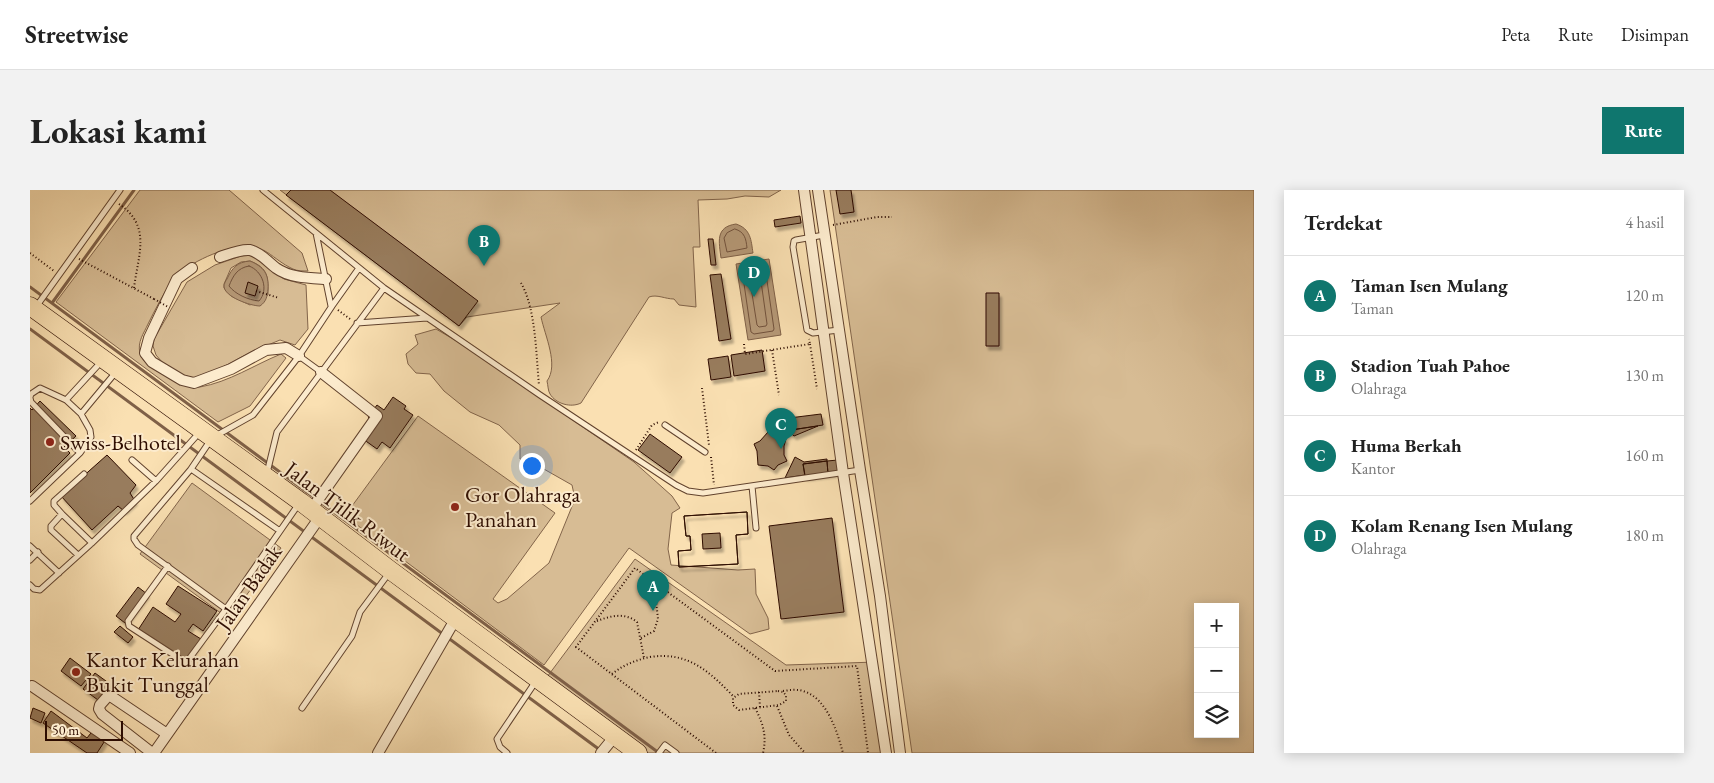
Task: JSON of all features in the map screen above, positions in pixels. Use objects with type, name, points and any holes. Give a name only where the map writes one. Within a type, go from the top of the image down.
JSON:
[{"type":"highway","name":"Jalan Tjilik Riwut","points":[[32,308],[206,435],[266,477],[313,506],[390,570],[638,753]]},
{"type":"street","points":[[804,190],[843,473],[886,753]]},
{"type":"street","points":[[818,190],[880,596],[900,753]]},
{"type":"street","points":[[220,257],[238,251],[250,250],[263,257],[277,269],[287,273],[305,278],[326,279]]},
{"type":"street","points":[[192,268],[177,279],[149,338],[145,353],[152,362],[182,380],[194,383],[230,369],[266,350],[286,348],[299,356]]},
{"type":"street","name":"Jalan Badak","points":[[153,753],[313,506],[377,416],[321,372]]},
{"type":"street","points":[[378,753],[456,618]]},
{"type":"street","points":[[32,686],[130,753]]},
{"type":"street","points":[[153,753],[102,714],[99,709],[100,704],[108,696],[112,697],[167,734]]},
{"type":"street","points":[[601,753],[615,736]]},
{"type":"lane","points":[[32,308],[59,275],[120,190]]},
{"type":"lane","points":[[262,190],[384,288],[540,395],[688,491],[715,492],[860,470]]},
{"type":"lane","points":[[824,231],[811,238],[796,240],[793,245],[808,332],[838,330]]},
{"type":"lane","points":[[316,233],[332,306]]},
{"type":"lane","points":[[30,585],[34,589],[40,590],[206,435],[253,415],[299,356],[358,268]]},
{"type":"lane","points":[[266,477],[277,432],[384,288]]},
{"type":"lane","points":[[357,323],[428,318]]},
{"type":"lane","points":[[299,356],[321,372]]},
{"type":"lane","points":[[66,400],[110,365]]},
{"type":"lane","points":[[81,414],[110,365]]},
{"type":"lane","points":[[30,501],[80,453],[91,437],[90,430],[81,414],[66,400],[40,388],[31,394],[31,402],[80,453]]},
{"type":"lane","points":[[665,425],[705,452]]},
{"type":"lane","points":[[206,435],[191,469],[134,536],[134,540],[138,545],[226,609]]},
{"type":"lane","points":[[132,460],[156,481]]},
{"type":"lane","points":[[191,469],[280,531]]},
{"type":"lane","points":[[84,474],[54,501],[54,505],[92,543]]},
{"type":"lane","points":[[752,486],[756,528]]},
{"type":"lane","points":[[168,566],[128,621],[129,626],[186,662],[226,609],[280,531],[313,506]]},
{"type":"lane","points":[[62,514],[51,524],[51,529],[78,555]]},
{"type":"lane","points":[[30,546],[58,573]]},
{"type":"lane","points":[[30,560],[38,552]]},
{"type":"lane","points":[[302,708],[341,652],[354,631],[360,612],[390,570]]},
{"type":"lane","points":[[507,753],[500,747],[498,740],[538,679]]},
{"type":"lane","points":[[659,753],[665,745],[676,753]]},
{"type":"path","points":[[118,203],[127,209],[139,227],[142,241],[134,288]]},
{"type":"path","points":[[824,231],[877,217],[892,217]]},
{"type":"path","points":[[30,253],[59,275]]},
{"type":"path","points":[[77,258],[168,307]]},
{"type":"path","points":[[521,283],[527,293],[531,307],[540,395]]},
{"type":"path","points":[[256,291],[279,298]]},
{"type":"path","points":[[332,306],[357,323]]},
{"type":"path","points":[[808,332],[817,389]]},
{"type":"path","points":[[744,344],[745,354],[810,344]]},
{"type":"path","points":[[772,350],[779,395]]},
{"type":"path","points":[[702,388],[710,446]]},
{"type":"path","points":[[632,456],[655,422],[665,425]]},
{"type":"path","points":[[711,455],[715,492]]},
{"type":"path","points":[[716,753],[576,647],[635,568],[775,671],[857,666],[868,753]]},
{"type":"path","points":[[641,638],[654,631],[658,619],[654,582]]},
{"type":"path","points":[[594,622],[608,617],[630,616],[637,622],[644,658]]},
{"type":"path","points":[[612,674],[620,668],[644,658],[674,656],[694,662],[714,676],[734,697]]},
{"type":"path","points":[[781,691],[786,694],[786,701],[777,706],[739,710],[732,702],[734,697],[739,694],[759,692],[802,690],[811,694],[822,703],[843,753]]},
{"type":"path","points":[[759,692],[760,707]]},
{"type":"path","points":[[777,706],[789,735],[805,753]]},
{"type":"path","points":[[755,708],[761,719],[764,731],[765,745],[763,753]]},
{"type":"shaded area","points":[[140,190],[229,190],[302,253],[308,271],[295,270],[268,253],[256,247],[248,246],[231,248],[202,259],[185,269],[172,281],[141,338],[139,349],[147,363],[153,369],[186,386],[200,387],[211,385],[281,354],[286,358],[250,406],[218,422],[56,302]]},
{"type":"shaded area","points":[[280,190],[781,190],[769,197],[745,196],[698,200],[700,247],[693,247],[696,307],[679,305],[674,299],[649,297],[581,403],[568,405],[560,403],[549,391],[547,381],[552,367],[548,341],[541,317],[560,303],[467,317],[459,326]]},
{"type":"shaded area","points":[[830,190],[1254,190],[1254,753],[912,753]]},
{"type":"shaded area","points":[[254,255],[284,279],[306,285],[308,329],[295,345],[280,340],[251,352],[219,369],[194,378],[183,375],[162,362],[156,355],[153,346],[154,339],[187,282],[215,265],[241,256]],"holes":[[[250,261],[266,274],[268,295],[250,305],[231,296],[224,288],[224,284],[231,268],[241,262]]]},
{"type":"shaded area","points":[[436,329],[460,343],[634,462],[672,496],[680,508],[672,513],[668,549],[671,565],[738,570],[755,569],[756,594],[768,618],[769,629],[750,634],[629,548],[544,665],[349,519],[352,506],[418,416],[555,513],[493,599],[498,603],[507,599],[549,563],[575,499],[572,485],[535,464],[520,459],[520,445],[499,425],[470,412],[444,391],[430,374],[416,373],[408,364],[406,354],[418,344],[415,335]]},
{"type":"shaded area","points":[[192,483],[281,548],[229,619],[140,554]]},
{"type":"shaded area","points":[[635,559],[786,665],[876,662],[891,753],[648,753],[547,677]]},
{"type":"water","points":[[736,224],[747,232],[751,239],[753,253],[721,258],[719,241],[721,232],[725,228]]},
{"type":"water","points":[[769,259],[781,335],[748,340],[736,264]]},
{"type":"water","points":[[250,261],[265,272],[268,279],[267,296],[260,306],[245,303],[233,297],[228,294],[224,286],[235,266]]},
{"type":"building","points":[[291,190],[330,190],[478,301],[459,326],[286,195]]},
{"type":"building","points":[[836,190],[851,190],[854,212],[840,214]]},
{"type":"building","points":[[800,216],[801,223],[775,227],[774,220]]},
{"type":"building","points":[[708,239],[713,239],[716,265],[711,265]]},
{"type":"building","points":[[721,274],[731,339],[719,341],[710,275]]},
{"type":"building","points":[[248,282],[258,286],[255,296],[245,293]]},
{"type":"building","points":[[986,293],[999,293],[999,346],[986,346]]},
{"type":"building","points":[[762,350],[765,371],[734,376],[731,355]]},
{"type":"building","points":[[728,356],[731,377],[711,380],[708,359]]},
{"type":"building","points":[[393,397],[406,406],[404,409],[413,415],[390,448],[382,442],[377,449],[363,439],[375,422],[368,417],[377,405],[384,410]]},
{"type":"building","name":"Swiss-Belhotel","points":[[40,401],[76,436],[64,447],[70,453],[30,493],[30,408],[32,410]]},
{"type":"building","points":[[821,414],[823,425],[791,430],[789,418]]},
{"type":"building","points":[[790,421],[791,430],[818,426],[794,436],[779,422]]},
{"type":"building","points":[[768,432],[786,439],[784,455],[787,461],[778,465],[774,470],[768,466],[758,465],[757,451],[754,444],[760,441]]},
{"type":"building","points":[[650,434],[682,457],[670,473],[638,450]]},
{"type":"building","points":[[107,455],[136,485],[130,493],[135,501],[124,511],[118,506],[92,530],[61,496]]},
{"type":"building","points":[[795,457],[804,462],[827,459],[827,461],[803,464],[805,475],[785,478]]},
{"type":"building","points":[[838,460],[840,472],[828,474],[827,461]]},
{"type":"building","points":[[827,461],[828,474],[805,477],[803,464]]},
{"type":"building","points":[[747,512],[748,534],[736,535],[738,564],[679,567],[678,551],[691,550],[690,536],[686,536],[684,516]],"holes":[[[720,533],[721,548],[703,549],[702,534]]]},
{"type":"building","points":[[747,512],[748,534],[736,535],[738,564],[679,567],[678,551],[691,550],[690,536],[686,536],[684,516]]},
{"type":"building","points":[[832,518],[844,612],[781,619],[769,526]]},
{"type":"building","points":[[178,586],[217,611],[203,631],[193,624],[188,631],[201,639],[187,661],[138,630],[153,607],[175,622],[181,614],[166,604]]},
{"type":"building","points":[[138,587],[147,594],[125,623],[116,616]]},
{"type":"building","points":[[120,626],[133,637],[128,643],[114,632]]},
{"type":"building","name":"Kantor Kelurahan Bukit Tunggal","points":[[70,658],[91,674],[81,686],[61,671]]},
{"type":"building","name":"Kantor Kelurahan Bukit Tunggal","points":[[95,673],[110,684],[98,700],[83,689]]},
{"type":"building","points":[[33,708],[45,713],[41,723],[30,718]]},
{"type":"building","points":[[51,711],[87,738],[94,729],[106,739],[97,753],[87,753],[43,723]]},
{"type":"waterway","points":[[52,303],[134,190]]},
{"type":"waterway","points":[[30,287],[659,753]]},
{"type":"waterway","points":[[30,329],[600,750]]},
{"type":"place","name":"Stadion Tuah Pahoe","points":[[484,266]]},
{"type":"place","name":"Kolam Renang Isen Mulang","points":[[754,297]]},
{"type":"place","name":"Swiss-Belhotel","points":[[50,442]]},
{"type":"place","name":"Huma Berkah","points":[[781,449]]},
{"type":"place","name":"Gor Olahraga Panahan","points":[[455,507]]},
{"type":"place","name":"Taman Isen Mulang","points":[[653,611]]},
{"type":"place","name":"Kantor Kelurahan Bukit Tunggal","points":[[76,672]]}]
